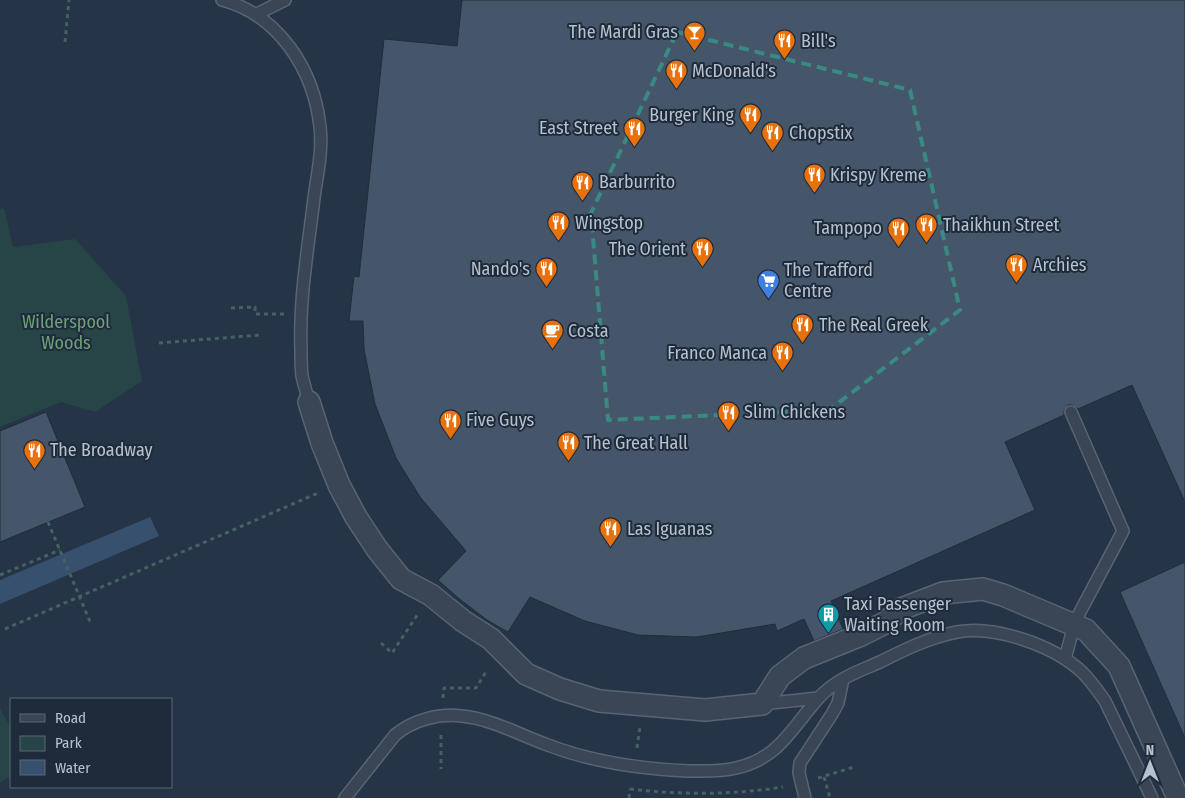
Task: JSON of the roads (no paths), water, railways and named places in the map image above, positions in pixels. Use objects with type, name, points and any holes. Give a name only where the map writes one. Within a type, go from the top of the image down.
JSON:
[{"type":"street","points":[[309,402],[322,443],[339,485],[376,549],[401,579],[431,595],[463,621],[491,639],[526,674],[560,689],[599,701],[705,710],[762,704],[780,676],[804,658],[861,635],[884,623],[901,609],[943,593],[983,589],[1003,595],[1086,630],[1118,666],[1178,798]]},
{"type":"lane","points":[[222,0],[257,14],[286,41],[304,68],[315,95],[320,128],[319,166],[301,314],[302,376],[309,402]]},
{"type":"lane","points":[[257,14],[285,0]]},
{"type":"lane","points":[[1065,659],[1074,625],[1123,531],[1071,412]]},
{"type":"lane","points":[[345,798],[404,727],[441,716],[460,715],[476,718],[547,745],[633,767],[705,772],[752,765],[787,738],[818,698],[843,679],[913,646],[939,637],[959,632],[996,632],[1014,636],[1065,659],[1082,672],[1096,687],[1105,701],[1152,798]]},
{"type":"lane","points":[[805,798],[799,768],[801,759],[838,703],[843,679]]},
{"type":"lane","points":[[762,704],[818,698]]},
{"type":"water","points":[[150,517],[159,536],[0,604],[0,580]]},
{"type":"place","name":"The Mardi Gras","points":[[694,51]]},
{"type":"place","name":"Bill's","points":[[785,60]]},
{"type":"place","name":"McDonald's","points":[[676,90]]},
{"type":"place","name":"Burger King","points":[[750,134]]},
{"type":"place","name":"East Street","points":[[634,147]]},
{"type":"place","name":"Chopstix","points":[[773,152]]},
{"type":"place","name":"Krispy Kreme","points":[[814,194]]},
{"type":"place","name":"Barburrito","points":[[583,201]]},
{"type":"place","name":"Wingstop","points":[[559,242]]},
{"type":"place","name":"Thaikhun Street","points":[[927,244]]},
{"type":"place","name":"Tampopo","points":[[898,247]]},
{"type":"place","name":"The Orient","points":[[702,268]]},
{"type":"place","name":"Archies","points":[[1017,284]]},
{"type":"place","name":"Nando's","points":[[546,288]]},
{"type":"place","name":"The Trafford Centre","points":[[768,299]]},
{"type":"place","name":"The Real Greek","points":[[803,344]]},
{"type":"place","name":"Costa","points":[[552,350]]},
{"type":"place","name":"Franco Manca","points":[[783,372]]},
{"type":"place","name":"Slim Chickens","points":[[728,431]]},
{"type":"place","name":"Five Guys","points":[[450,439]]},
{"type":"place","name":"The Great Hall","points":[[568,462]]},
{"type":"place","name":"The Broadway","points":[[34,469]]},
{"type":"place","name":"Las Iguanas","points":[[611,548]]},
{"type":"place","name":"Taxi Passenger Waiting Room","points":[[828,633]]},
{"type":"park label","name":"Wilderspool Woods","points":[[66,332]]}]
